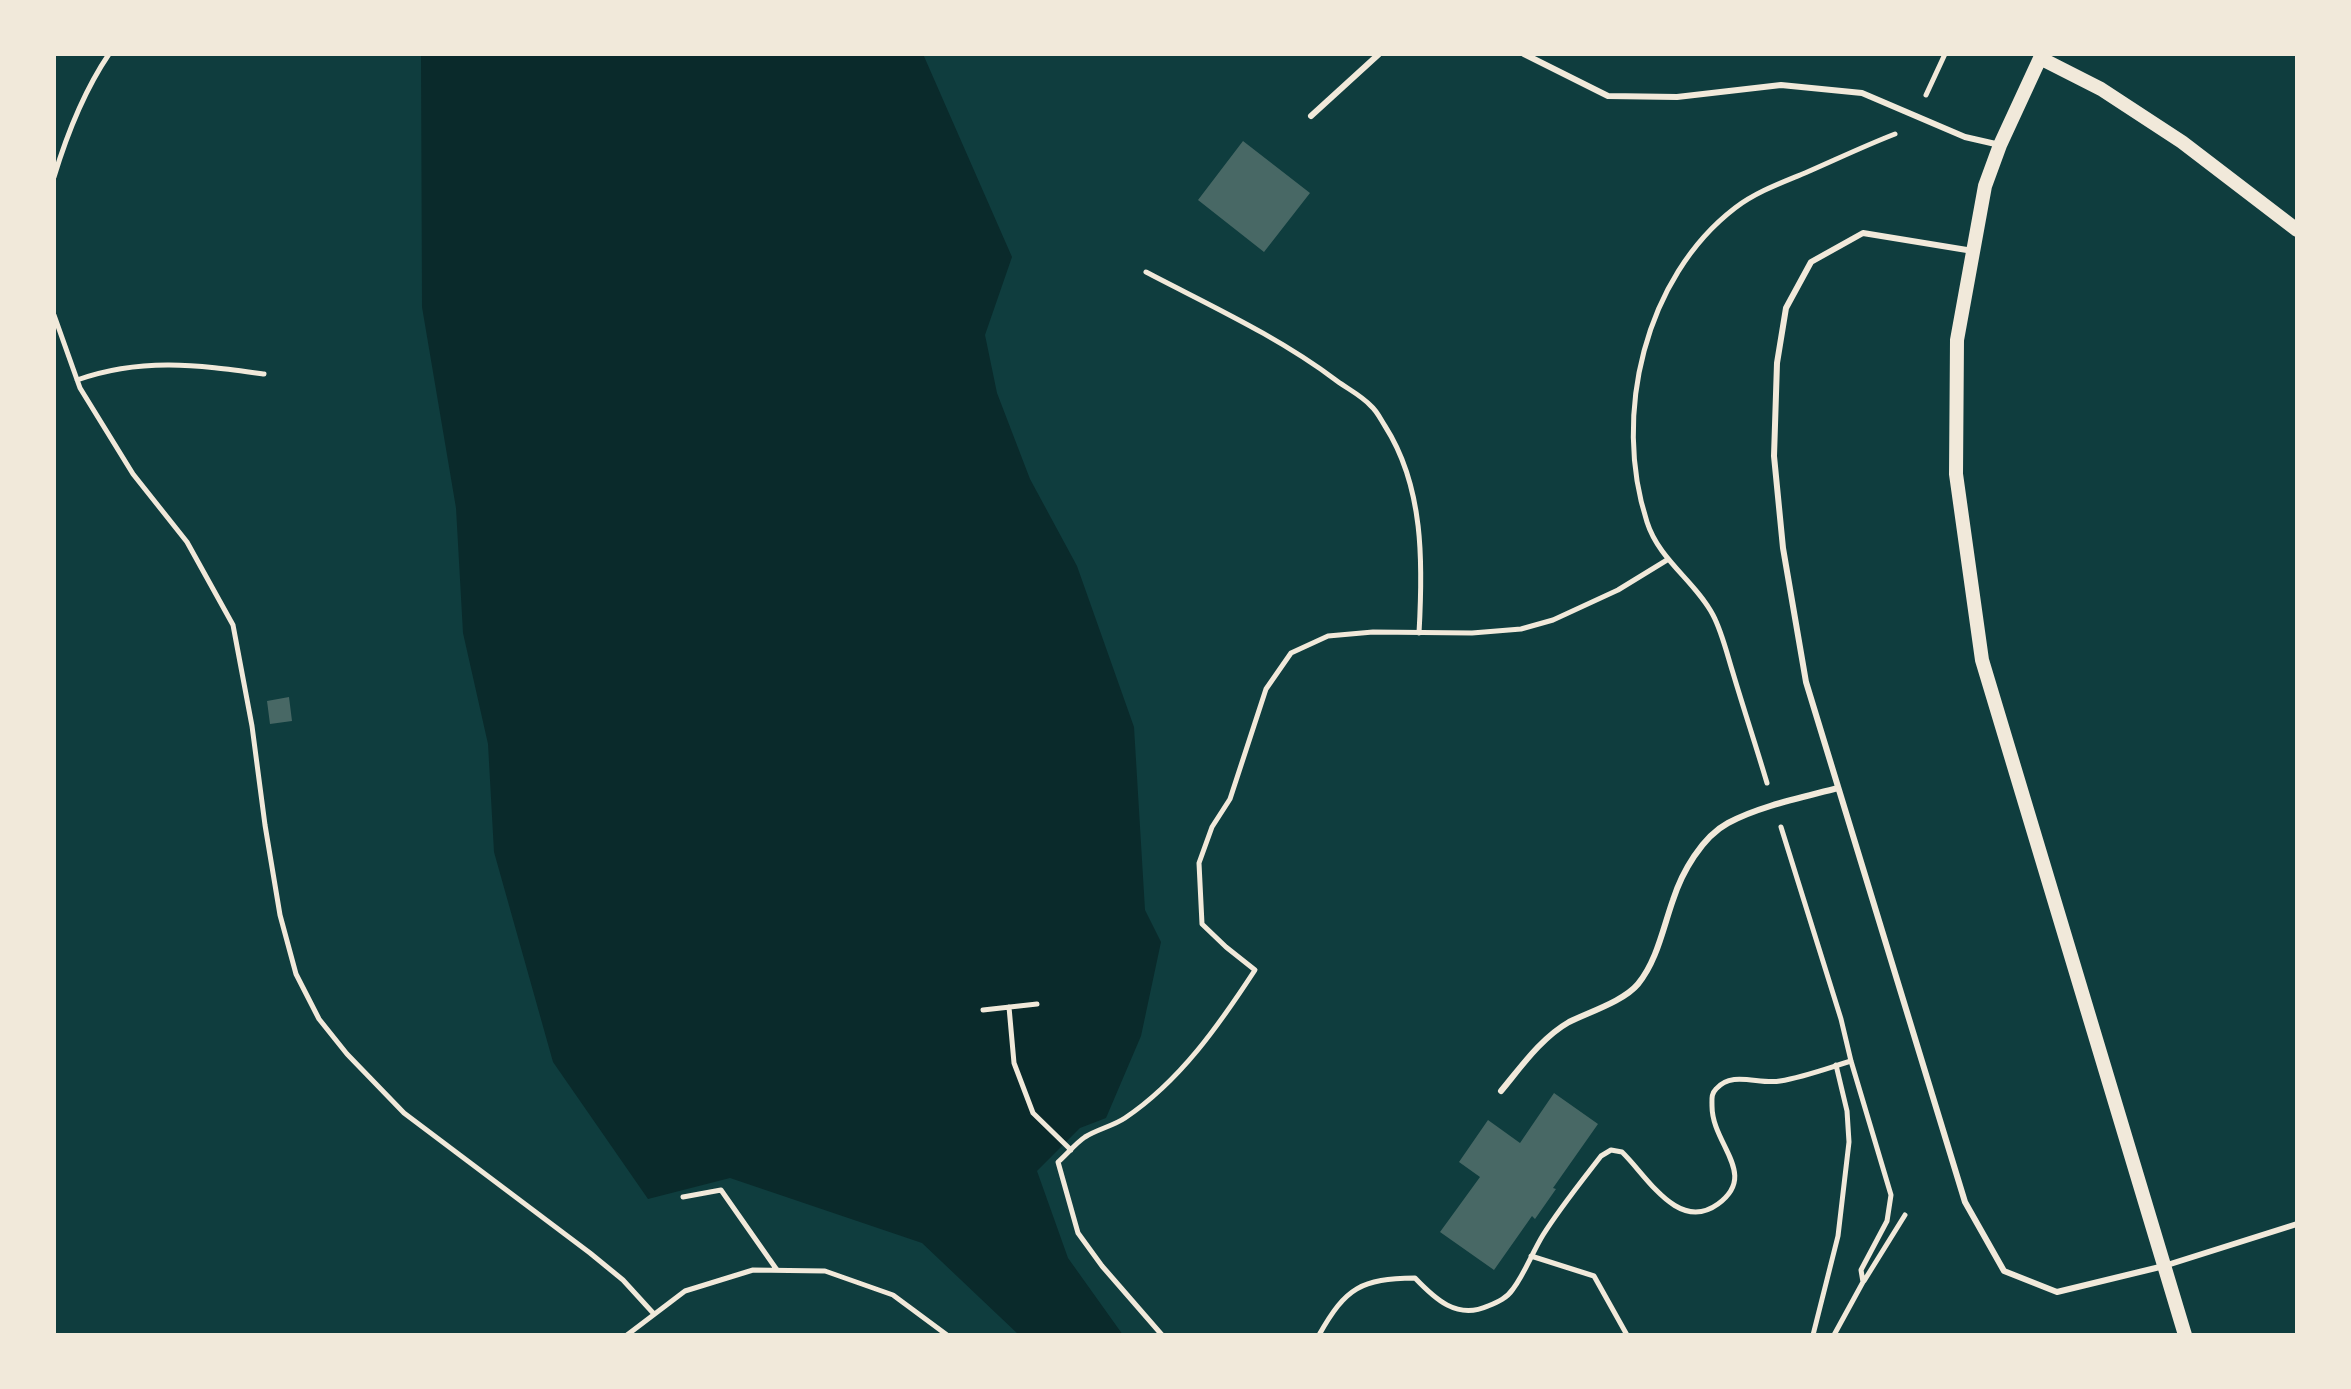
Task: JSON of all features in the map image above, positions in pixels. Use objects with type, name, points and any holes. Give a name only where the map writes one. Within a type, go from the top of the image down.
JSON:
[{"type":"street","points":[[2185,1335],[1982,660],[1956,474],[1957,340],[1985,186],[2000,145],[2041,56],[2101,89],[2182,142],[2297,230]]},
{"type":"lane","points":[[1311,116],[1379,54]]},
{"type":"lane","points":[[1524,54],[1608,96],[1677,97],[1781,85],[1862,93],[1965,137],[2000,145]]},
{"type":"lane","points":[[1973,251],[1863,233],[1811,262],[1786,308],[1777,363],[1774,456],[1783,548],[1806,682],[1965,1202],[2004,1271],[2057,1292],[2164,1266],[2297,1224]]},
{"type":"lane","points":[[1501,1091],[1538,1047],[1567,1023],[1603,1007],[1637,986],[1654,957],[1676,891],[1694,853],[1726,823],[1838,788]]},
{"type":"path","points":[[54,177],[63,146],[94,77],[109,54]]},
{"type":"path","points":[[1863,1282],[1861,1270],[1887,1221],[1891,1195],[1841,1019],[1713,615],[1667,560],[1647,523],[1635,465],[1634,423],[1642,350],[1678,269],[1705,233],[1737,206],[1771,186],[1910,129],[1945,54]]},
{"type":"path","points":[[1146,272],[1274,340],[1323,370],[1372,407],[1398,448],[1412,486],[1422,584],[1419,633]]},
{"type":"path","points":[[54,315],[77,380],[133,474],[187,542],[233,625],[252,726],[280,915],[296,974],[319,1019],[347,1054],[404,1113],[590,1253],[623,1280],[654,1314]]},
{"type":"path","points":[[77,380],[104,371],[143,365],[192,364],[264,374]]},
{"type":"path","points":[[1162,1335],[1102,1266],[1078,1233],[1058,1162],[1084,1137],[1124,1119],[1161,1088],[1223,1020],[1255,970],[1202,924],[1199,863],[1212,827],[1230,799],[1266,689],[1291,653],[1328,636],[1521,629],[1553,620],[1618,590],[1667,560]]},
{"type":"path","points":[[983,1010],[1037,1004]]},
{"type":"path","points":[[1009,1007],[1014,1063],[1033,1113],[1071,1150]]},
{"type":"path","points":[[1319,1335],[1346,1294],[1367,1282],[1385,1278],[1415,1278],[1434,1297],[1451,1308],[1467,1311],[1480,1310],[1507,1296],[1543,1235],[1592,1167],[1611,1150],[1622,1152],[1681,1211],[1698,1212],[1712,1208],[1728,1197],[1735,1185],[1736,1173],[1712,1116],[1712,1093],[1719,1085],[1731,1079],[1779,1082],[1851,1061]]},
{"type":"path","points":[[1813,1335],[1838,1236],[1849,1142],[1847,1111],[1836,1065]]},
{"type":"path","points":[[683,1197],[721,1190],[778,1271]]},
{"type":"path","points":[[1834,1335],[1905,1215]]},
{"type":"path","points":[[1531,1256],[1594,1276],[1627,1335]]},
{"type":"path","points":[[627,1335],[685,1291],[753,1270],[825,1271],[893,1295],[947,1335]]},
{"type":"water","points":[[421,54],[923,54],[1012,257],[985,335],[997,393],[1030,479],[1077,566],[1134,727],[1145,910],[1161,942],[1141,1036],[1106,1118],[1080,1128],[1037,1171],[1068,1258],[1123,1335],[1019,1335],[922,1243],[730,1178],[648,1199],[553,1062],[494,852],[488,744],[463,633],[456,508],[422,307]]},
{"type":"building","points":[[1243,141],[1310,193],[1264,252],[1198,200]]},
{"type":"building","points":[[289,697],[292,721],[270,724],[267,701]]},
{"type":"building","points":[[1554,1093],[1598,1124],[1535,1219],[1532,1216],[1494,1270],[1440,1232],[1480,1177],[1459,1162],[1488,1120],[1520,1143]]}]
